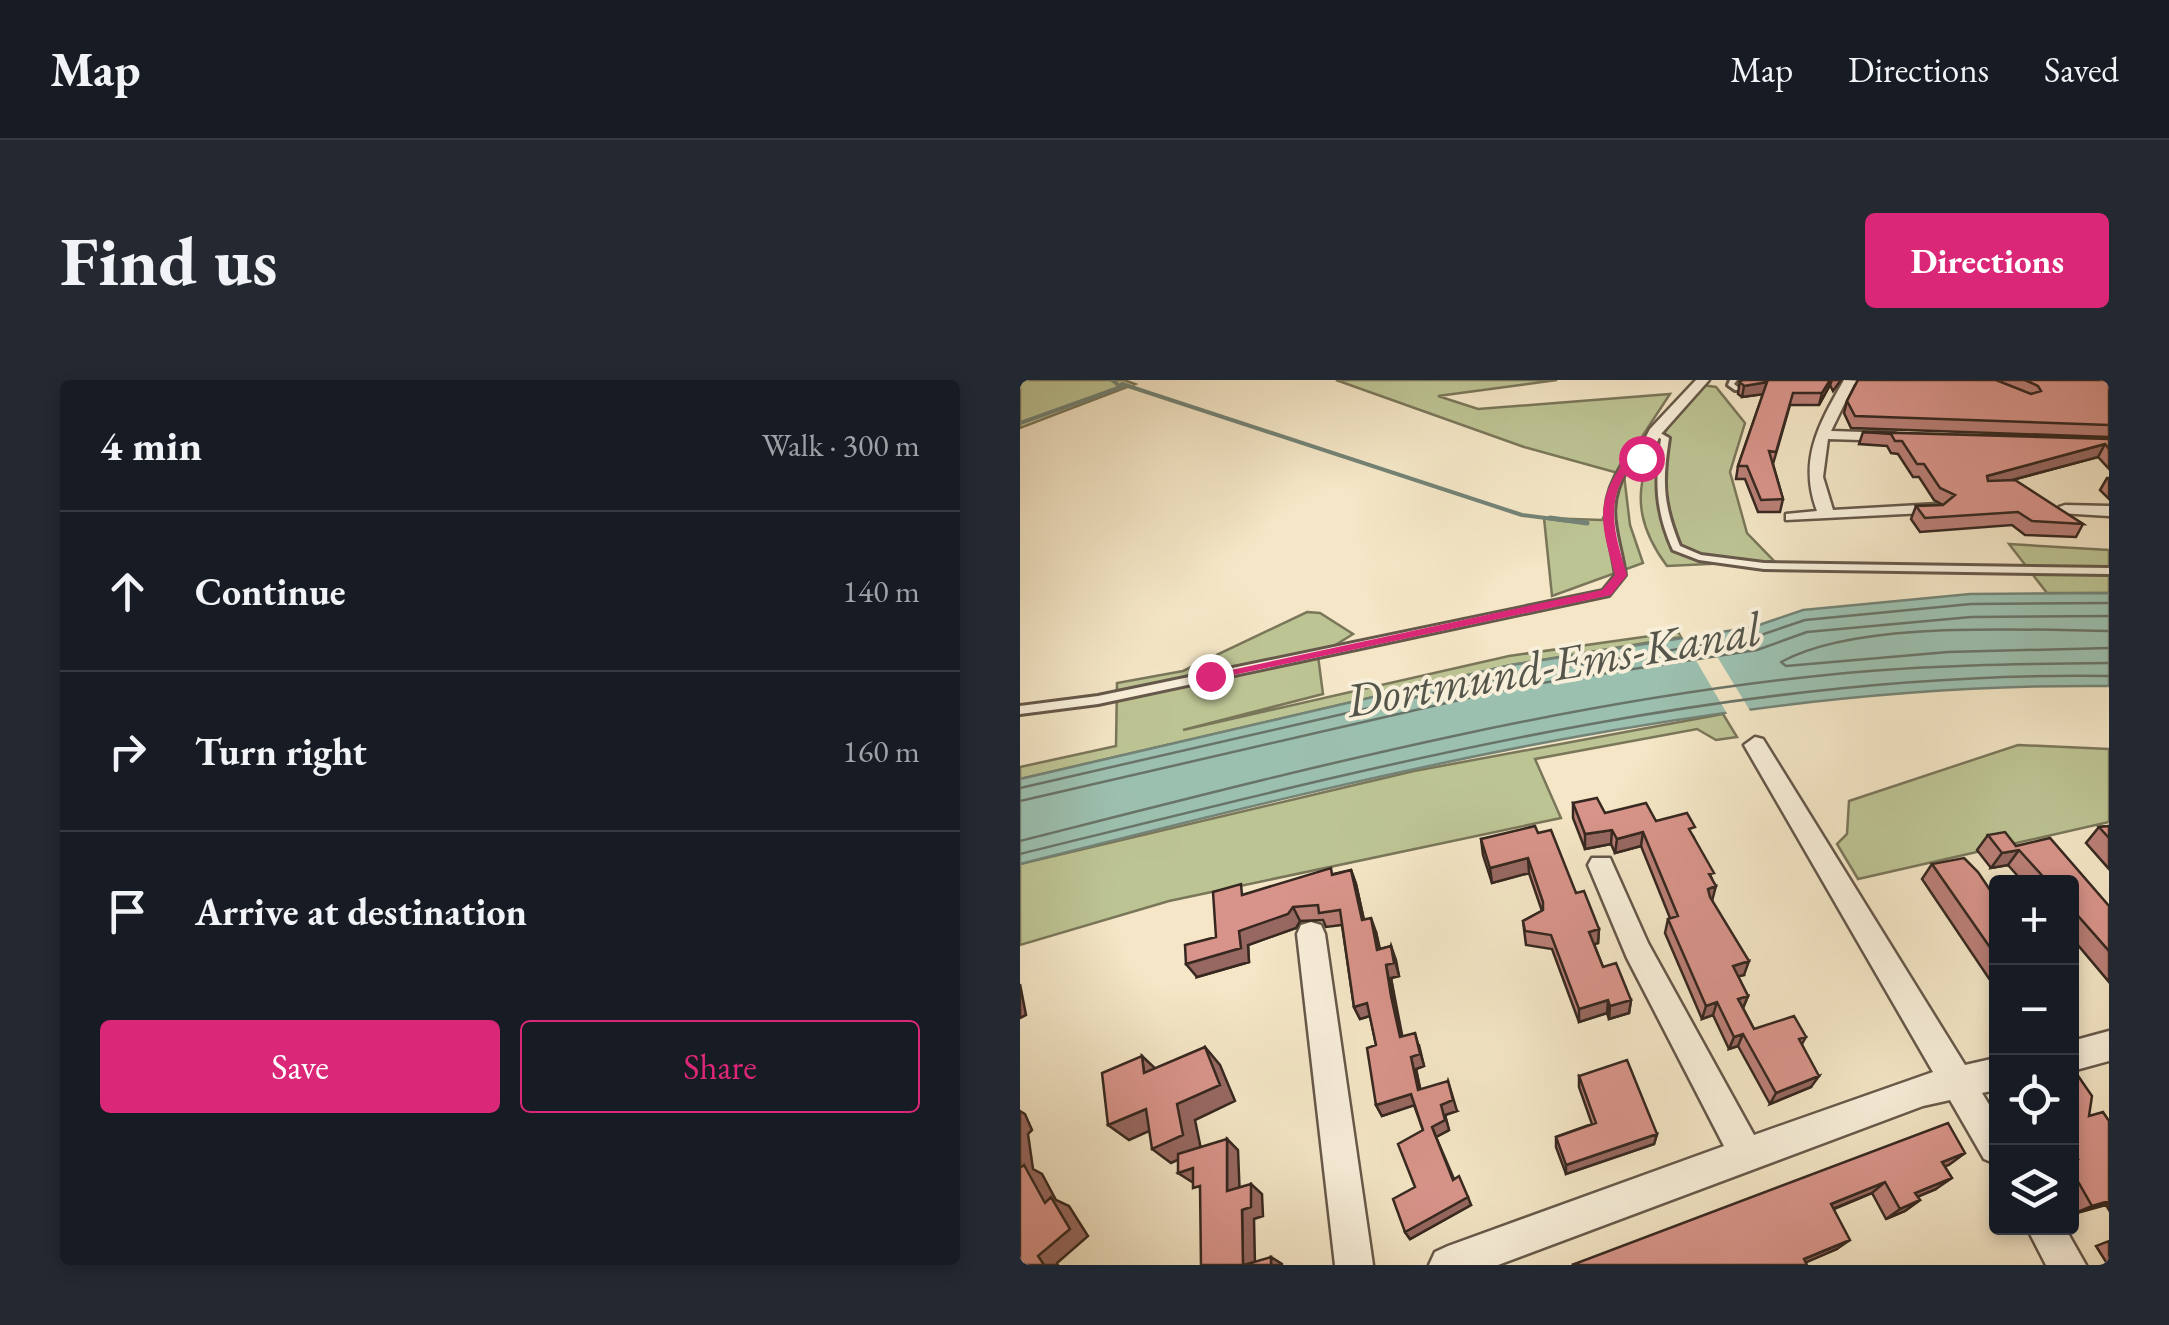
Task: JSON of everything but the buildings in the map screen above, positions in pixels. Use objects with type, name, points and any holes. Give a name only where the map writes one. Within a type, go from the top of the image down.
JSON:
[{"type":"street","points":[[1638,468],[1654,432],[1703,380]]},
{"type":"street","points":[[1826,513],[1814,482],[1812,462],[1820,434],[1850,380],[1899,383]]},
{"type":"street","points":[[1820,434],[1915,438]]},
{"type":"street","points":[[1792,517],[1935,505]]},
{"type":"street","points":[[2064,510],[2109,511]]},
{"type":"street","points":[[1755,745],[1995,1145]]},
{"type":"street","points":[[1601,865],[1637,949],[1747,1156]]},
{"type":"street","points":[[1311,934],[1354,1265]]},
{"type":"street","points":[[2076,1055],[2109,1046]]},
{"type":"street","points":[[1448,1265],[1923,1090],[1989,1075]]},
{"type":"street","points":[[2048,1235],[2067,1265]]},
{"type":"lane","points":[[1734,380],[1730,384],[1737,389]]},
{"type":"lane","points":[[1654,432],[1665,438],[1656,485],[1663,517],[1676,548],[1699,557],[1764,566],[2109,572]]},
{"type":"lane","points":[[1020,710],[1098,700],[1606,593],[1621,575],[1608,526],[1610,489],[1625,467],[1638,468]]},
{"type":"shaded area","points":[[1020,380],[1124,380],[1135,384],[1020,428]]},
{"type":"shaded area","points":[[1336,380],[1557,380],[1438,396],[1478,409],[1670,394],[1618,473],[1524,447]]},
{"type":"shaded area","points":[[1702,385],[1716,387],[1745,423],[1730,472],[1747,533],[1774,561],[1667,566],[1651,539],[1642,515],[1641,492],[1646,470],[1668,427]]},
{"type":"shaded area","points":[[1624,475],[1630,525],[1643,563],[1552,596],[1544,518],[1602,520]]},
{"type":"shaded area","points":[[2009,544],[2109,550],[2109,593],[2047,593]]},
{"type":"shaded area","points":[[1307,612],[1320,613],[1353,634],[1318,656],[1323,694],[1183,730],[1509,656],[1678,632],[1682,637],[1511,665],[1020,779],[1020,767],[1116,746],[1117,683],[1183,671]]},
{"type":"shaded area","points":[[1723,714],[1737,737],[1716,740],[1697,729],[1535,759],[1561,818],[1169,901],[1020,945],[1020,864],[1414,771]]},
{"type":"shaded area","points":[[2018,745],[2109,749],[2109,822],[1858,879],[1837,844],[1847,834],[1849,801]]},
{"type":"water","name":"Dortmund-Ems-Kanal","points":[[2109,593],[2109,686],[1971,689],[1833,699],[1696,717],[1424,767],[1020,864],[1020,779],[1511,665],[1753,627],[1803,610],[1970,594]]},
{"type":"pier","points":[[1701,630],[1752,714],[1729,717],[1680,633]]},
{"type":"waterway","points":[[1020,423],[1121,387],[1112,380]]},
{"type":"waterway","points":[[1122,384],[1522,515],[1570,521]]},
{"type":"waterway","points":[[1550,518],[1587,523]]},
{"type":"route","points":[[1210,676],[1606,593],[1618,584],[1621,575],[1608,526],[1610,489],[1625,467],[1638,468],[1641,458]]}]
